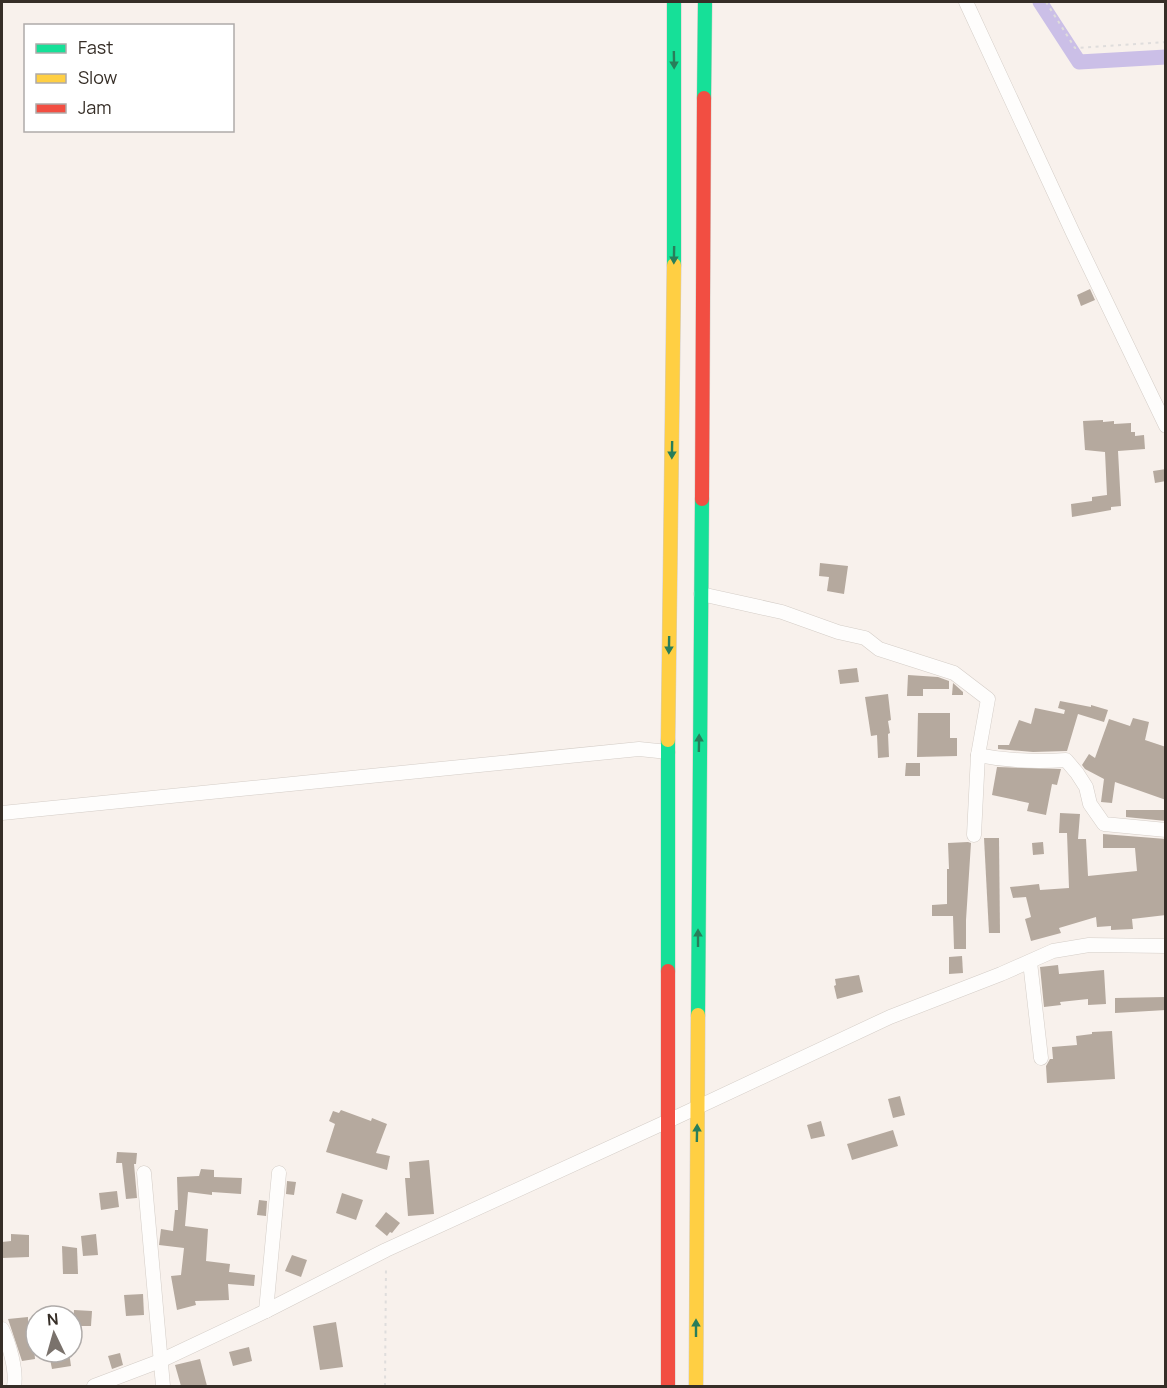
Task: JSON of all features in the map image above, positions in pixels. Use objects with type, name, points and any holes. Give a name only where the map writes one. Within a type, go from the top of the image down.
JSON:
[{"type":"main road","points":[[674,2],[675,154],[668,752],[684,820],[697,1106],[696,1386]]},
{"type":"main road","points":[[668,1386],[668,1121],[684,820],[701,594],[705,2]]},
{"type":"street","points":[[966,2],[1166,426]]},
{"type":"street","points":[[701,594],[782,612],[838,632],[865,638],[879,649],[954,673],[988,699],[978,755],[974,835]]},
{"type":"street","points":[[2,813],[639,749],[668,752]]},
{"type":"street","points":[[978,755],[999,759],[1066,760],[1077,772],[1086,788],[1090,804],[1104,824],[1166,830]]},
{"type":"street","points":[[94,1386],[160,1361],[266,1311],[386,1250],[890,1017],[1053,951],[1089,945],[1166,946]]},
{"type":"street","points":[[1030,962],[1041,1058]]},
{"type":"street","points":[[144,1173],[163,1386]]},
{"type":"street","points":[[266,1311],[279,1173]]},
{"type":"street","points":[[2,1329],[12,1364],[14,1386]]},
{"type":"path","points":[[1046,2],[1075,48],[1166,42]]},
{"type":"path","points":[[385,1386],[386,1250]]},
{"type":"building","points":[[1090,289],[1095,300],[1081,306],[1077,295]]},
{"type":"building","points":[[1103,420],[1103,422],[1114,421],[1114,424],[1131,423],[1131,432],[1135,432],[1135,436],[1144,435],[1145,449],[1118,451],[1121,506],[1072,517],[1071,504],[1092,501],[1092,497],[1107,495],[1105,452],[1085,450],[1083,421]]},
{"type":"building","points":[[1166,469],[1166,481],[1155,483],[1153,471]]},
{"type":"building","points":[[820,563],[848,566],[844,594],[827,591],[829,577],[819,576]]},
{"type":"building","points":[[857,668],[859,682],[840,684],[838,670]]},
{"type":"building","points":[[908,675],[938,677],[949,681],[949,689],[923,689],[923,696],[907,696]]},
{"type":"building","points":[[953,683],[963,692],[963,695],[952,695]]},
{"type":"building","points":[[888,694],[891,720],[888,721],[889,757],[878,758],[877,735],[871,736],[865,697]]},
{"type":"building","points":[[1060,701],[1108,710],[1104,722],[1078,714],[1067,751],[1033,752],[998,749],[998,745],[1009,745],[1019,720],[1031,724],[1035,708],[1064,714],[1065,710],[1058,708]]},
{"type":"building","points":[[918,713],[950,713],[950,738],[957,738],[957,756],[917,757]]},
{"type":"building","points":[[1133,718],[1149,722],[1145,740],[1166,747],[1166,800],[1115,782],[1112,803],[1101,802],[1104,779],[1082,765],[1089,754],[1095,758],[1109,719],[1130,726]]},
{"type":"building","points":[[906,763],[920,763],[920,776],[905,776]]},
{"type":"building","points":[[997,767],[1061,769],[1057,785],[1052,784],[1046,815],[1027,811],[1029,803],[992,795]]},
{"type":"building","points":[[1126,810],[1166,810],[1166,821],[1126,817]]},
{"type":"building","points":[[1060,813],[1080,814],[1078,839],[1086,839],[1088,876],[1137,871],[1135,848],[1103,848],[1103,834],[1166,839],[1166,915],[1132,919],[1133,929],[1111,930],[1111,926],[1097,927],[1096,917],[1059,928],[1061,933],[1031,941],[1025,919],[1031,917],[1026,897],[1013,898],[1010,887],[1039,884],[1040,890],[1069,888],[1067,833],[1059,833]]},
{"type":"building","points":[[984,838],[999,838],[1000,933],[989,933]]},
{"type":"building","points":[[1043,842],[1044,854],[1033,855],[1032,843]]},
{"type":"building","points":[[948,843],[971,843],[966,949],[954,949],[953,916],[932,916],[932,905],[947,904]]},
{"type":"building","points":[[962,956],[963,973],[949,974],[949,957]]},
{"type":"building","points":[[1058,965],[1059,974],[1104,970],[1106,1004],[1088,1005],[1088,999],[1060,1002],[1061,1005],[1044,1007],[1040,967]]},
{"type":"building","points":[[859,975],[863,992],[837,999],[835,979]]},
{"type":"building","points":[[1166,997],[1166,1010],[1115,1013],[1115,998]]},
{"type":"building","points":[[1112,1031],[1115,1079],[1047,1083],[1046,1066],[1050,1059],[1053,1059],[1052,1047],[1077,1045],[1076,1036]]},
{"type":"building","points":[[900,1096],[905,1115],[893,1118],[888,1099]]},
{"type":"building","points":[[341,1110],[387,1124],[376,1153],[390,1156],[387,1170],[326,1152],[335,1124],[329,1121],[333,1111],[339,1113]]},
{"type":"building","points":[[821,1121],[825,1136],[811,1139],[807,1125]]},
{"type":"building","points":[[893,1130],[898,1146],[852,1160],[847,1144]]},
{"type":"building","points":[[117,1152],[137,1153],[136,1164],[134,1164],[137,1198],[126,1199],[122,1163],[116,1163]]},
{"type":"building","points":[[429,1160],[434,1214],[408,1216],[405,1178],[410,1178],[409,1162]]},
{"type":"building","points":[[201,1169],[214,1170],[214,1177],[242,1178],[241,1194],[212,1192],[212,1195],[188,1192],[185,1226],[208,1229],[206,1261],[230,1264],[229,1272],[255,1275],[254,1286],[228,1284],[229,1300],[195,1301],[196,1305],[177,1310],[171,1276],[181,1275],[184,1248],[159,1245],[161,1229],[173,1231],[175,1210],[178,1210],[177,1177],[199,1176]]},
{"type":"building","points":[[287,1181],[296,1182],[294,1195],[286,1194]]},
{"type":"building","points":[[117,1191],[119,1207],[101,1210],[99,1193]]},
{"type":"building","points":[[342,1193],[363,1200],[356,1220],[336,1213]]},
{"type":"building","points":[[259,1200],[267,1201],[266,1216],[257,1215]]},
{"type":"building","points":[[386,1212],[400,1223],[387,1236],[375,1226]]},
{"type":"building","points":[[11,1234],[29,1235],[29,1257],[2,1258],[2,1242],[11,1241]]},
{"type":"building","points":[[96,1234],[98,1255],[83,1256],[81,1236]]},
{"type":"building","points":[[62,1246],[77,1248],[78,1274],[63,1274]]},
{"type":"building","points":[[292,1255],[307,1260],[301,1277],[285,1271]]},
{"type":"building","points":[[143,1294],[144,1315],[126,1316],[124,1295]]},
{"type":"building","points":[[84,1311],[92,1311],[91,1326],[84,1326]]},
{"type":"building","points":[[24,1317],[24,1361],[22,1361],[8,1319]]},
{"type":"building","points":[[336,1322],[343,1367],[320,1370],[313,1326]]},
{"type":"building","points":[[249,1347],[252,1361],[233,1366],[229,1352]]},
{"type":"building","points":[[120,1353],[123,1365],[112,1369],[108,1356]]},
{"type":"building","points":[[200,1359],[207,1386],[181,1386],[175,1365]]},
{"type":"building","points":[[51,1364],[71,1364],[71,1366],[52,1369]]},
{"type":"waterway","points":[[1040,2],[1079,62],[1166,57]]},
{"type":"traffic: fast","points":[[674,2],[674,265]]},
{"type":"traffic: fast","points":[[704,98],[705,2]]},
{"type":"traffic: fast","points":[[698,1015],[702,499]]},
{"type":"traffic: fast","points":[[668,740],[668,971]]},
{"type":"traffic: slow","points":[[668,740],[674,265]]},
{"type":"traffic: slow","points":[[696,1386],[698,1015]]},
{"type":"traffic: jam","points":[[702,499],[704,98]]},
{"type":"traffic: jam","points":[[668,971],[668,1386]]}]
